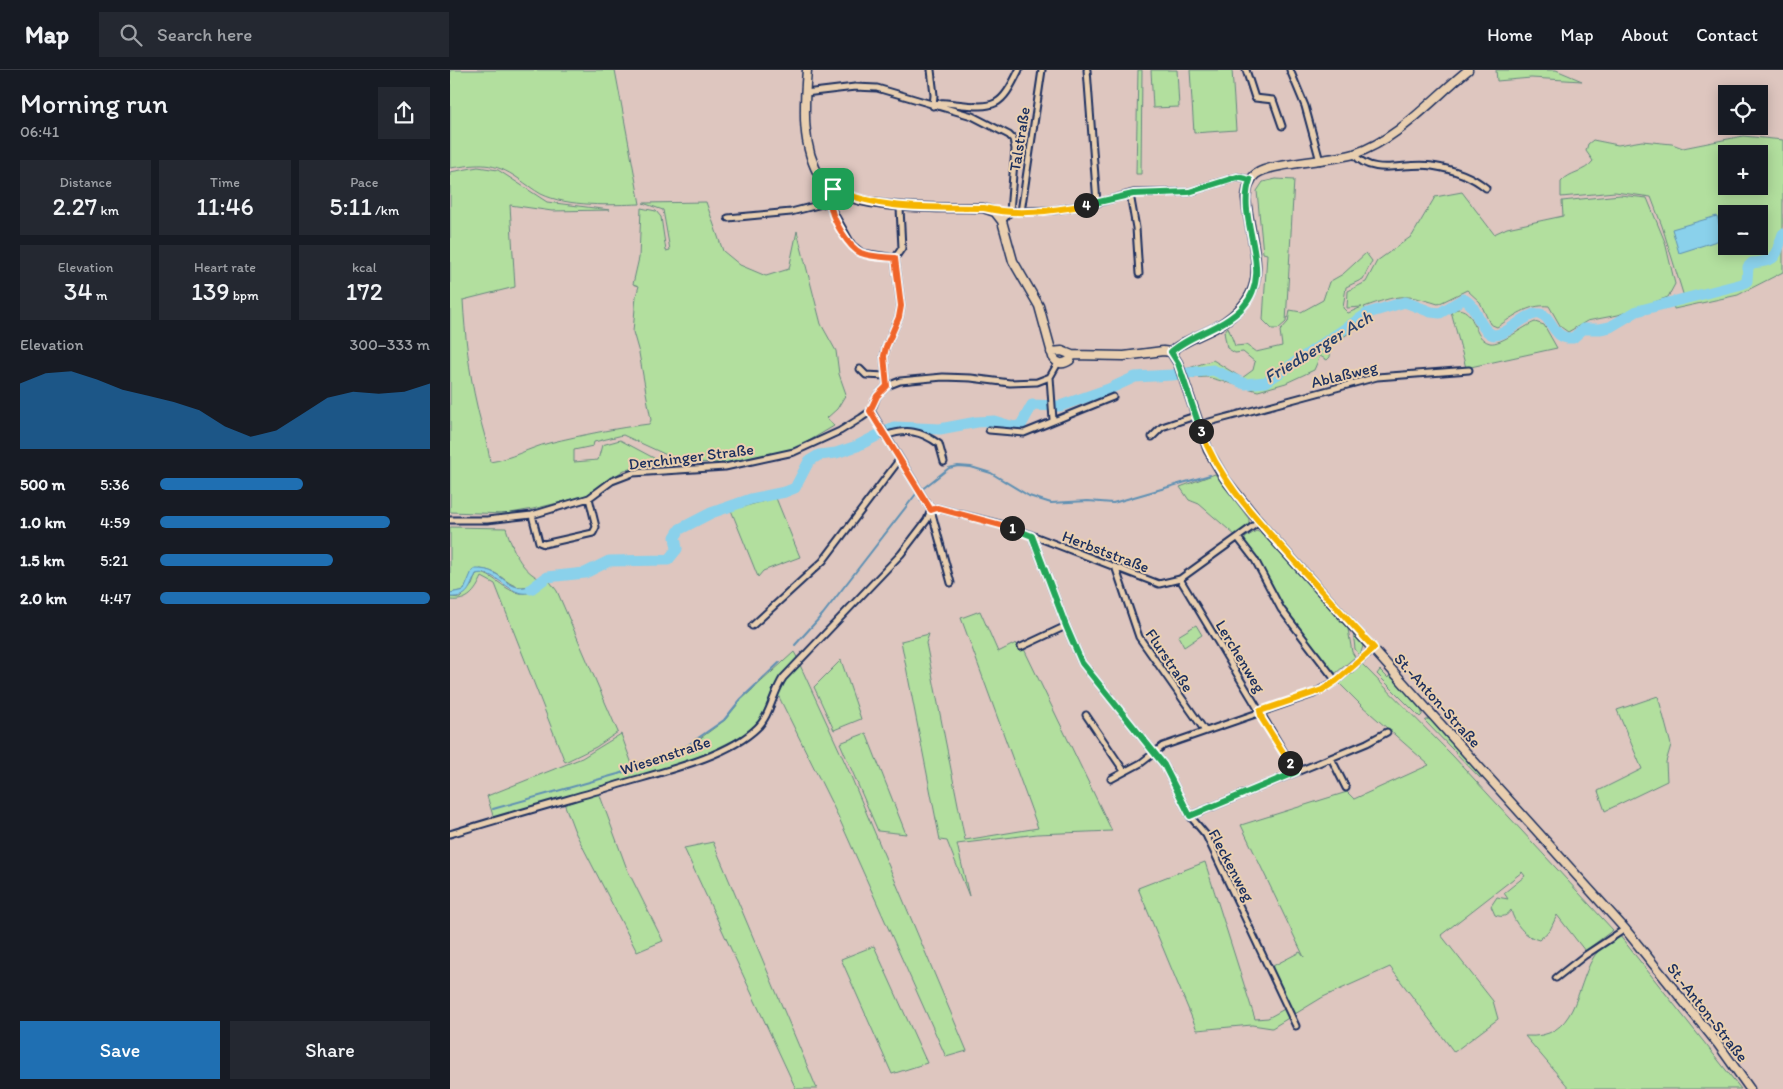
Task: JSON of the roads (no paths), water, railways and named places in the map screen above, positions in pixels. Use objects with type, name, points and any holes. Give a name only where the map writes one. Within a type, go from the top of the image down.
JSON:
[{"type":"street","points":[[806,70],[804,115],[809,146],[821,179],[833,189],[859,198],[900,208],[984,208],[995,212],[1020,212],[1055,210],[1097,203],[1130,194],[1189,192],[1237,177],[1250,180]]},
{"type":"street","points":[[931,70],[934,95],[933,106]]},
{"type":"street","points":[[933,106],[940,102],[977,106],[996,103],[1007,93],[1019,70]]},
{"type":"street","name":"Talstraße","points":[[1020,212],[1042,70]]},
{"type":"street","points":[[1087,70],[1097,203]]},
{"type":"street","points":[[1246,70],[1256,98],[1273,100],[1282,126]]},
{"type":"street","points":[[1290,70],[1305,106],[1320,161]]},
{"type":"street","points":[[1051,352],[1062,351],[1072,355],[1124,356],[1163,351],[1171,352],[1230,318],[1244,306],[1252,292],[1257,276],[1246,198],[1250,180],[1258,172],[1354,154],[1395,133],[1468,70]]},
{"type":"street","points":[[805,92],[867,86],[972,116],[1013,138],[1015,149],[1010,212],[1002,221]]},
{"type":"street","points":[[1354,154],[1358,160],[1368,165],[1431,165],[1473,178],[1486,188]]},
{"type":"street","points":[[833,189],[830,202],[838,222],[856,250],[870,256],[895,258]]},
{"type":"street","points":[[1130,194],[1136,228],[1139,274]]},
{"type":"street","points":[[728,218],[791,212],[830,202]]},
{"type":"street","points":[[900,208],[902,248],[895,258],[901,306],[899,317],[886,347],[885,376],[887,386],[900,381],[943,377],[971,378],[1010,383],[1037,382],[1050,377]]},
{"type":"street","points":[[995,212],[1002,221],[1013,261],[1040,306],[1051,352],[1058,363]]},
{"type":"street","name":"St.-Anton-Straße","points":[[1171,352],[1182,374],[1208,450],[1225,479],[1259,522],[1624,929],[1718,1044],[1750,1089]]},
{"type":"street","points":[[1058,363],[1067,362],[1072,355]]},
{"type":"street","points":[[1053,420],[1050,377],[1058,363]]},
{"type":"street","points":[[860,369],[866,375],[885,376]]},
{"type":"street","name":"Ablaßweg","points":[[1198,425],[1377,377],[1469,370]]},
{"type":"street","name":"Derchinger Straße","points":[[450,520],[487,520],[532,514],[589,498],[612,481],[633,474],[725,467],[794,452],[840,432],[870,411],[877,396],[887,386]]},
{"type":"street","points":[[989,430],[1024,433],[1113,397]]},
{"type":"street","points":[[870,411],[931,510],[951,583]]},
{"type":"street","points":[[1152,437],[1162,427],[1195,416]]},
{"type":"street","points":[[885,435],[903,430],[922,434],[939,444],[944,462]]},
{"type":"street","points":[[752,626],[823,562],[900,460]]},
{"type":"street","points":[[532,514],[539,542],[544,544],[593,532],[596,527],[589,498]]},
{"type":"street","name":"Herbststraße","points":[[931,510],[937,508],[1008,526],[1159,584],[1180,579],[1259,522]]},
{"type":"street","name":"Wiesenstraße","points":[[450,834],[688,764],[748,735],[758,727],[765,717],[776,689],[783,678],[898,556],[927,520],[931,510]]},
{"type":"street","name":"Fleckenweg","points":[[1032,536],[1078,655],[1091,675],[1171,775],[1190,816],[1209,841],[1296,1026]]},
{"type":"street","points":[[1238,538],[1255,560],[1281,609],[1336,681]]},
{"type":"street","name":"Flurstraße","points":[[1116,569],[1139,637],[1205,731]]},
{"type":"street","name":"Lerchenweg","points":[[1180,579],[1260,711],[1262,719],[1296,772]]},
{"type":"street","points":[[1021,646],[1066,626]]},
{"type":"street","points":[[1111,779],[1163,746],[1313,694],[1336,681],[1374,648]]},
{"type":"street","points":[[1086,715],[1124,771]]},
{"type":"street","points":[[1190,816],[1331,758],[1387,732]]},
{"type":"street","points":[[1331,758],[1346,788]]},
{"type":"street","points":[[1556,978],[1624,929]]},
{"type":"water","points":[[1717,216],[1718,241],[1679,253],[1672,229]]},
{"type":"water","points":[[475,569],[494,573],[513,586],[530,586],[542,580],[544,582],[534,591],[525,593],[517,592],[493,577],[485,574],[476,574],[465,594],[450,597],[450,593],[464,590],[472,571]]},
{"type":"waterway","name":"Friedberger Ach","points":[[531,589],[547,577],[585,573],[609,561],[668,560],[677,549],[675,537],[680,529],[711,513],[751,499],[795,488],[809,461],[819,455],[836,453],[857,446],[894,427],[940,429],[977,422],[994,421],[1014,427],[1021,425],[1032,405],[1060,406],[1109,389],[1135,377],[1213,370],[1245,384],[1266,382],[1368,313],[1405,302],[1431,312],[1440,313],[1463,299],[1472,306],[1486,331],[1496,335],[1507,331],[1530,316],[1541,314],[1546,317],[1560,335],[1573,338],[1583,329],[1610,327],[1637,311],[1742,284],[1747,281],[1748,267],[1752,263],[1767,261],[1775,256],[1783,234]]},
{"type":"waterway","points":[[795,645],[823,614],[916,494],[949,468],[958,466],[971,467],[991,473],[1029,496],[1051,503],[1088,501],[1113,503],[1210,475]]},
{"type":"waterway","points":[[493,809],[618,774],[678,752],[724,720],[741,699],[780,662]]}]
